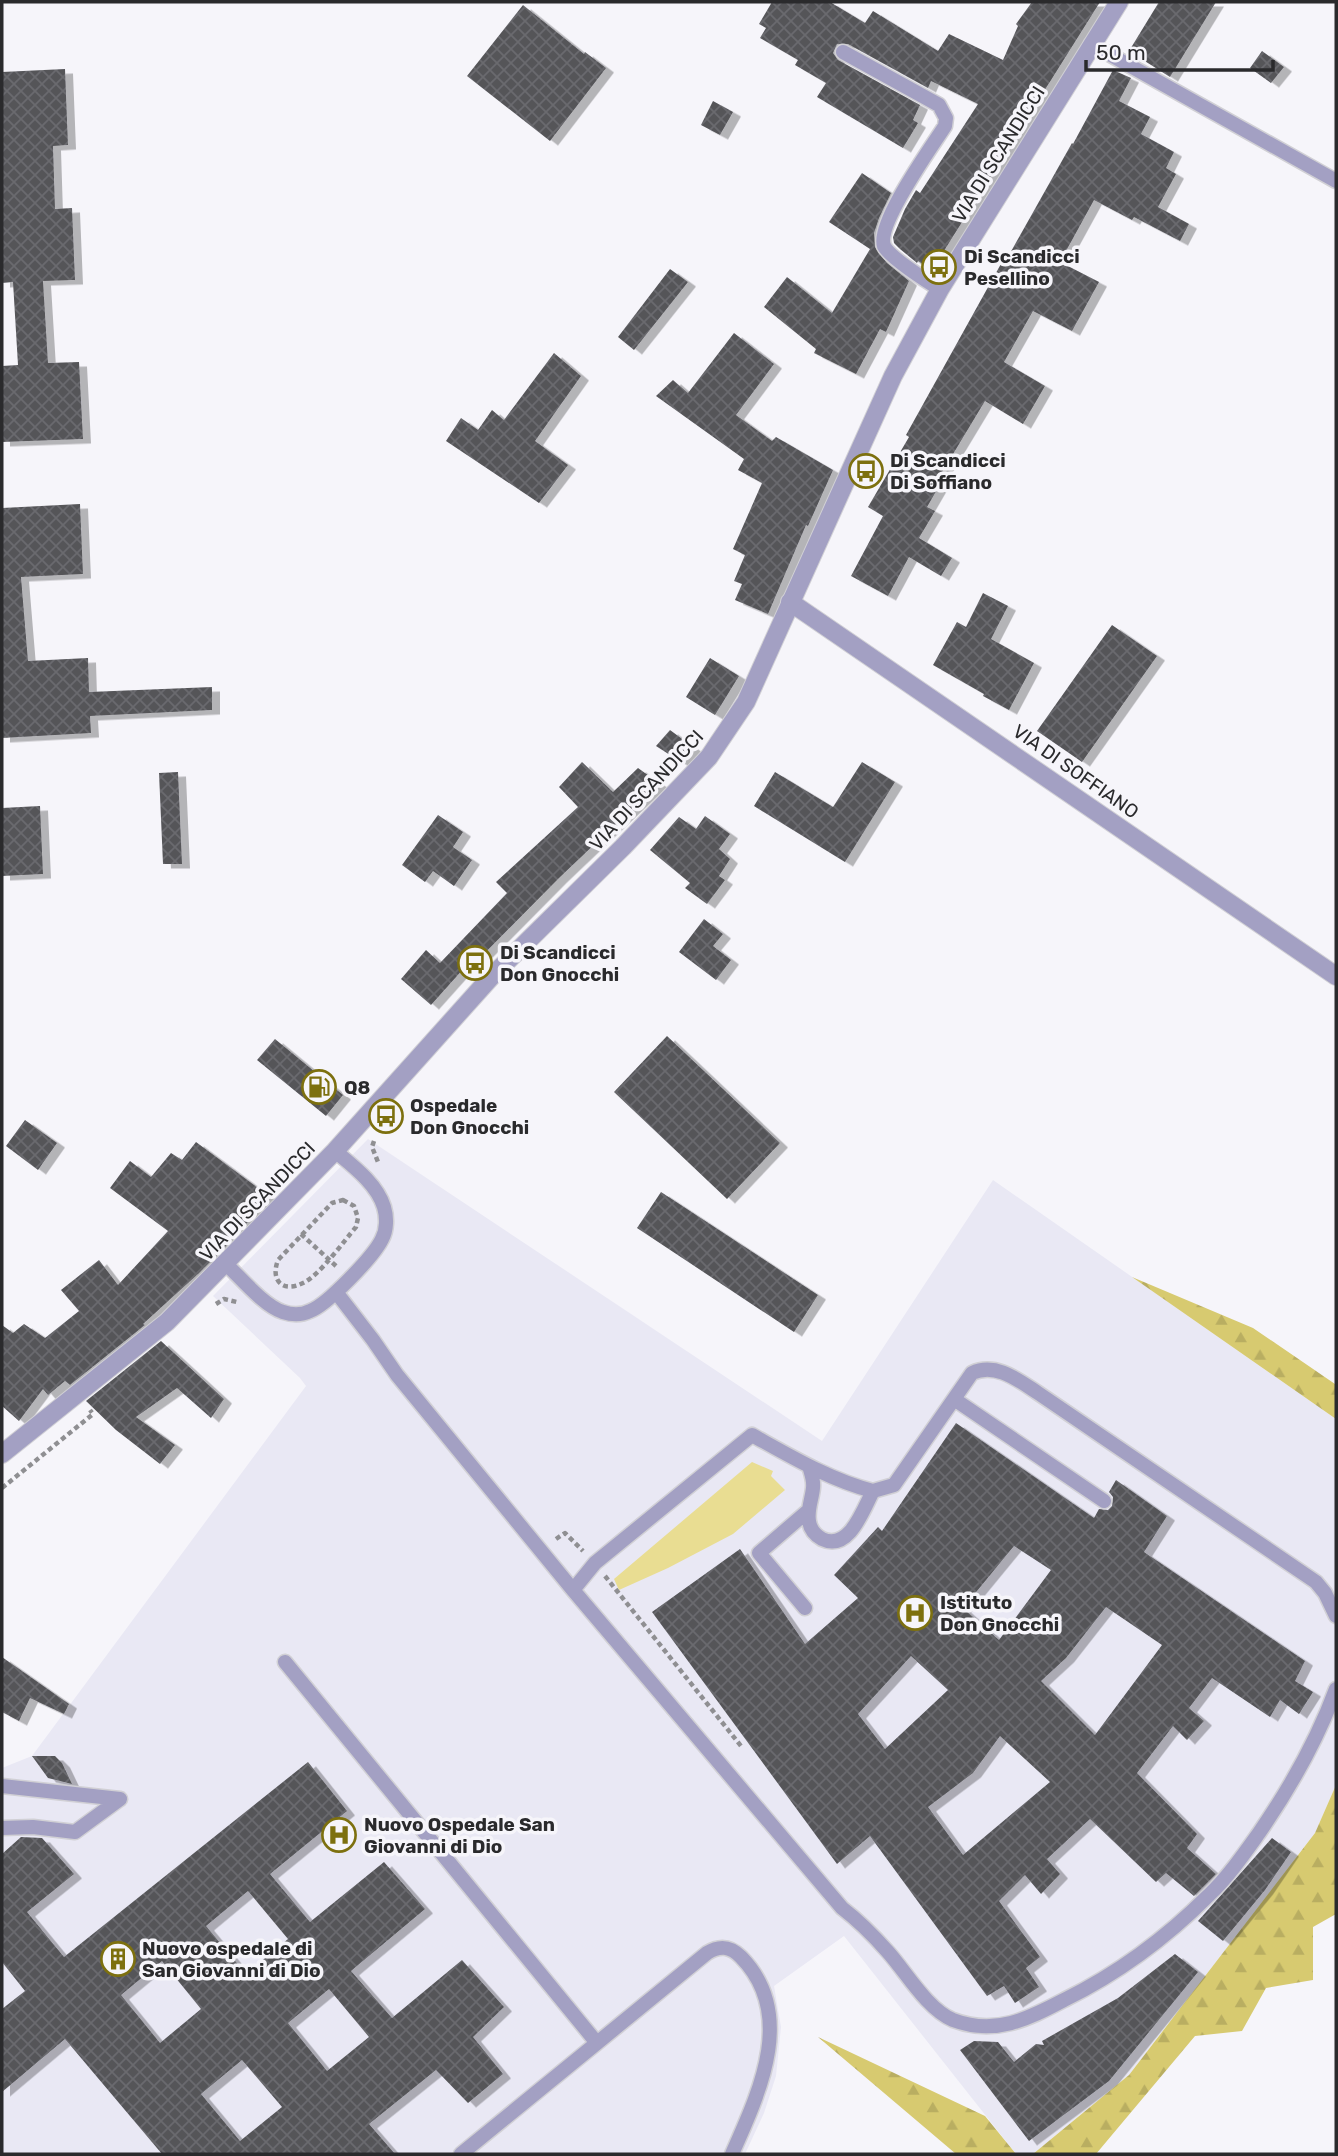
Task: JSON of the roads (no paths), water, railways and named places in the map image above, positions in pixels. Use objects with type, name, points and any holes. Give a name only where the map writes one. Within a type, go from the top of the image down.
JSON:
[{"type":"street","name":"VIA DI SCANDICCI","points":[[2,1454],[167,1322],[226,1264],[335,1151],[464,1005],[709,757],[741,712],[893,376],[940,289],[1118,2]]},
{"type":"street","name":"VIA DI SOFFIANO","points":[[790,602],[1336,976]]},
{"type":"lane","points":[[1091,44],[1336,180]]},
{"type":"lane","points":[[843,52],[939,105],[946,118],[945,126],[892,210],[883,237],[889,253],[940,289]]},
{"type":"lane","points":[[226,1264],[267,1303],[286,1313],[303,1314],[313,1310],[336,1292],[382,1241],[386,1222],[385,1209],[372,1186],[335,1151]]},
{"type":"lane","points":[[336,1292],[397,1375],[573,1590],[842,1908],[862,1924],[933,2006],[951,2019],[981,2026],[1001,2026],[1025,2020],[1089,1988],[1165,1934],[1211,1894],[1247,1850],[1308,1755],[1336,1689]]},
{"type":"lane","points":[[573,1590],[595,1563],[751,1435],[809,1466],[857,1487],[873,1491],[894,1485],[972,1373],[981,1369],[1010,1375],[1317,1583],[1336,1616]]},
{"type":"lane","points":[[954,1399],[1104,1501]]},
{"type":"lane","points":[[809,1466],[813,1486],[808,1510],[809,1523],[813,1532],[821,1539],[833,1542],[843,1539],[856,1524],[873,1491]]},
{"type":"lane","points":[[805,1608],[759,1553],[808,1510]]},
{"type":"lane","points":[[285,1662],[597,2043]]},
{"type":"lane","points":[[2,1786],[120,1799],[75,1832],[33,1827],[2,1828]]},
{"type":"lane","points":[[461,2154],[716,1947],[735,1950],[751,1966],[759,1979],[767,2007],[769,2034],[764,2079],[732,2154]]},
{"type":"place","name":"Di Scandicci Pesellino","points":[[939,267]]},
{"type":"place","name":"Di Scandicci Di Soffiano","points":[[866,471]]},
{"type":"place","name":"Di Scandicci Don Gnocchi","points":[[475,963]]},
{"type":"place","name":"Q8","points":[[319,1087]]},
{"type":"place","name":"Ospedale Don Gnocchi","points":[[386,1116]]},
{"type":"place","name":"Istituto Don Gnocchi","points":[[915,1613]]},
{"type":"place","name":"Nuovo Ospedale San Giovanni di Dio","points":[[339,1835]]},
{"type":"place","name":"Nuovo ospedale di San Giovanni di Dio","points":[[118,1959]]}]
